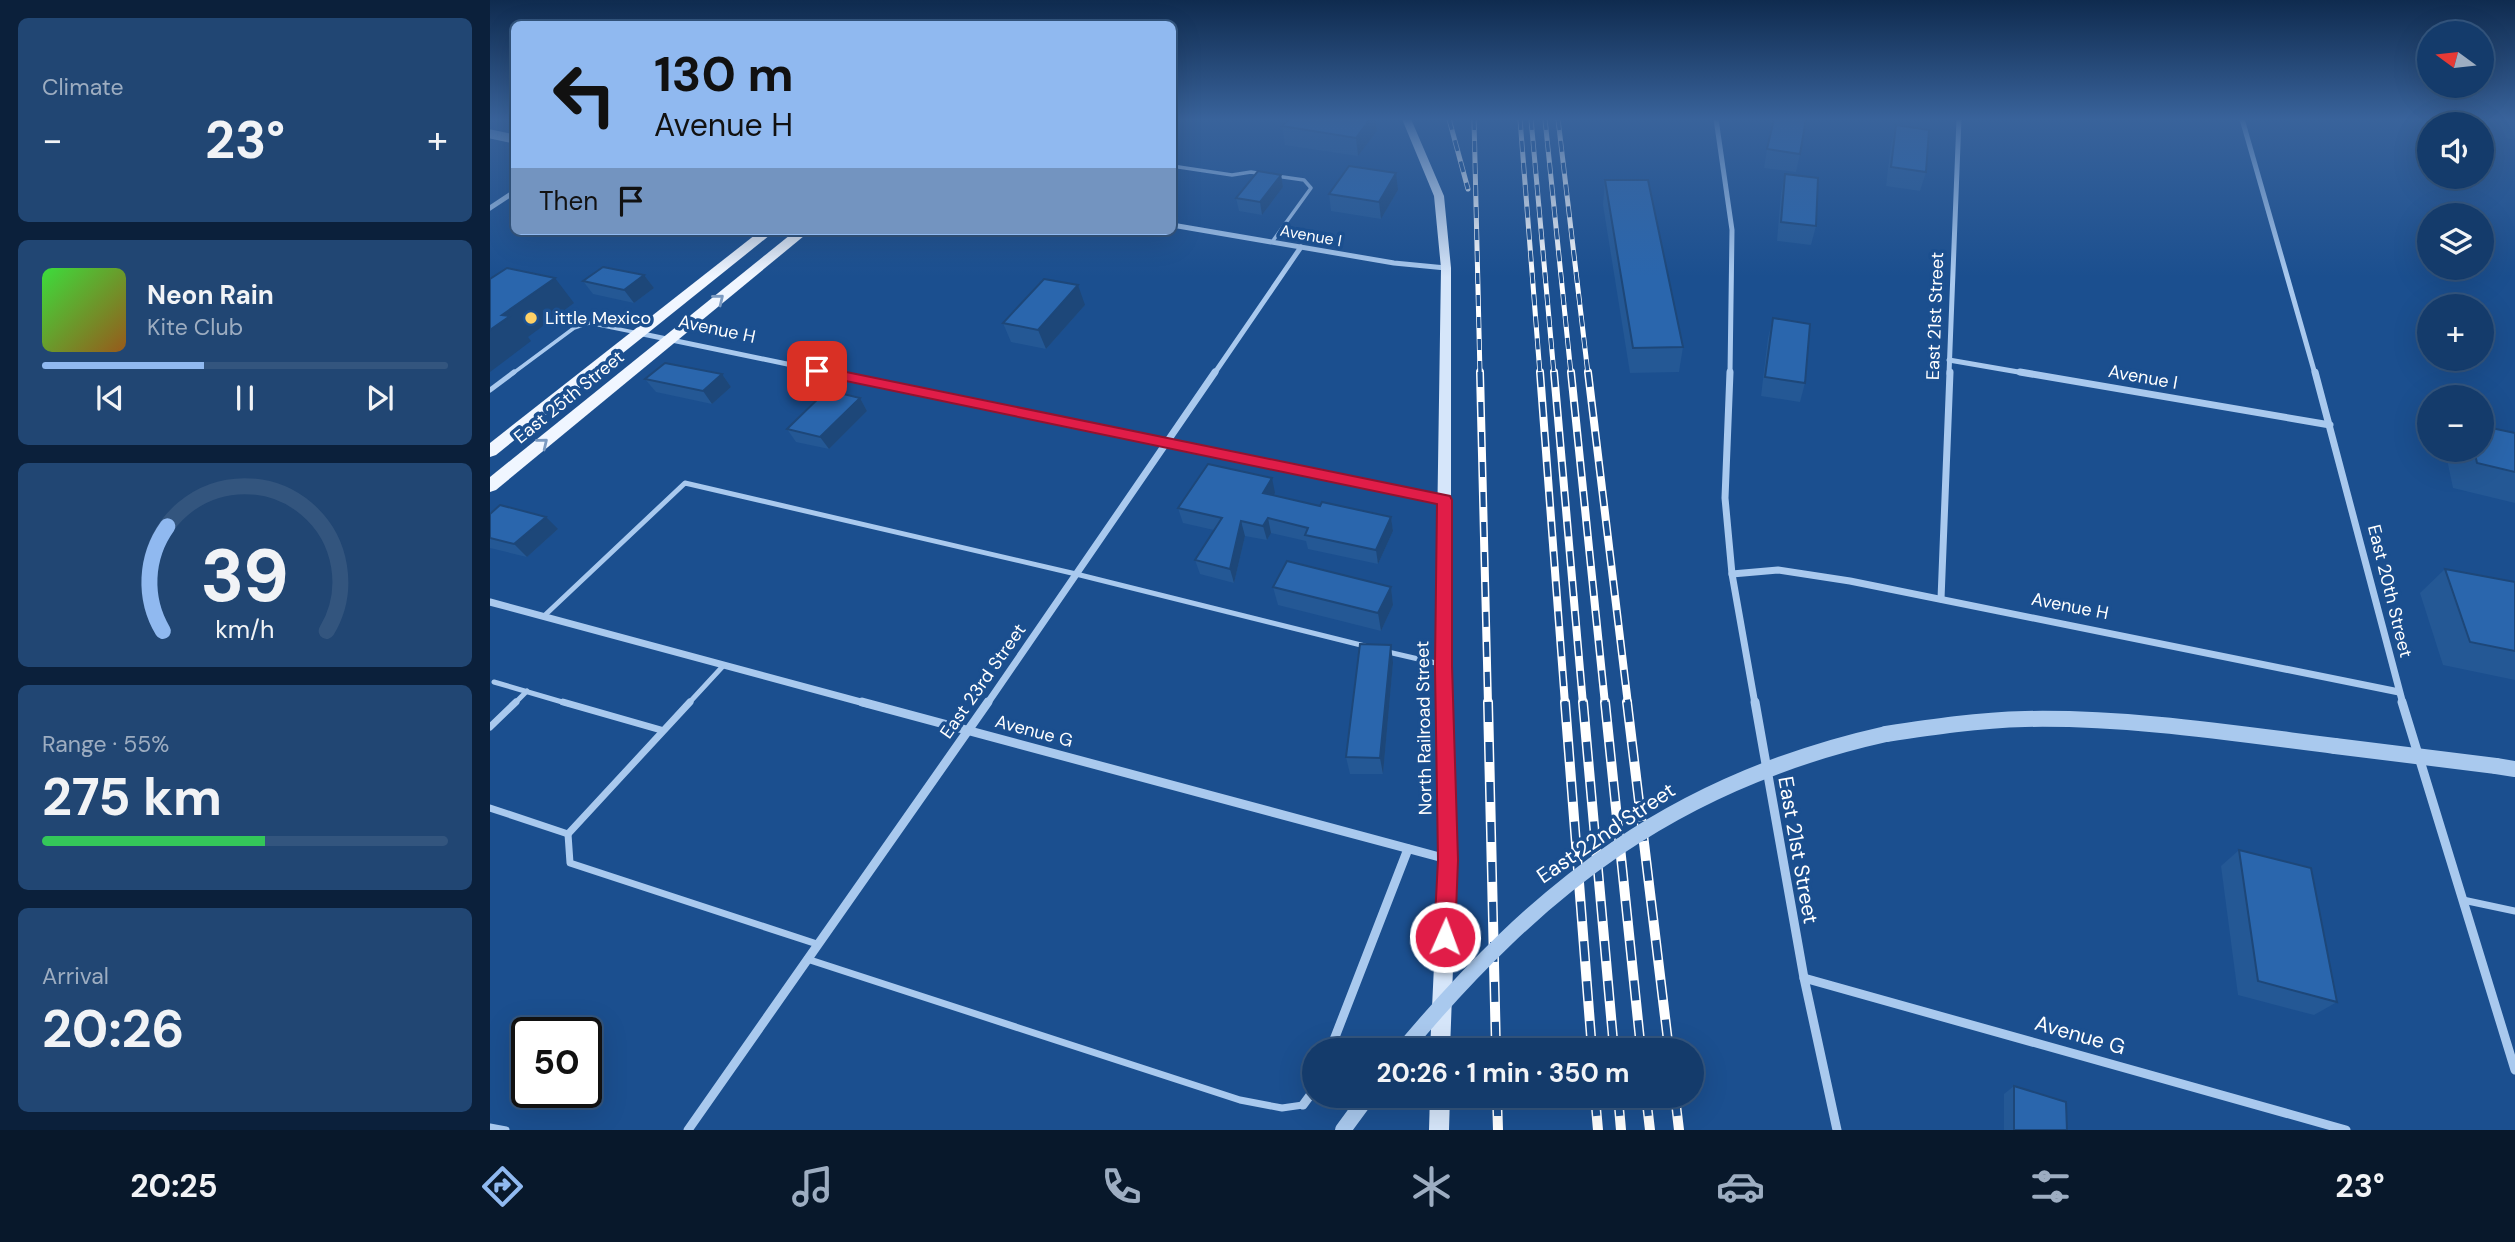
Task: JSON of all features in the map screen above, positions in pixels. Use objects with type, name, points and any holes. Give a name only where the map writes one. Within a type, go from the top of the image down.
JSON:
[{"type":"main road","name":"North Railroad Street","points":[[1429,172],[1439,196],[1446,268],[1443,666],[1448,860],[1441,1038]]},
{"type":"main road","name":"East 25th Street","points":[[490,451],[763,235]]},
{"type":"main road","name":"East 25th Street","points":[[490,486],[798,235]]},
{"type":"main road","points":[[1439,1130],[1440,1108]]},
{"type":"street","points":[[1724,172],[1732,230],[1733,279],[1725,498],[1732,575]]},
{"type":"street","name":"East 21st Street","points":[[1941,599],[1957,172]]},
{"type":"street","name":"East 20th Street","points":[[2257,172],[2330,425],[2399,692],[2515,1070]]},
{"type":"street","points":[[490,208],[511,194]]},
{"type":"street","name":"Avenue I","points":[[1176,226],[1394,263],[1446,268]]},
{"type":"street","name":"East 23rd Street","points":[[688,1130],[1167,444],[1301,247]]},
{"type":"street","name":"Avenue H","points":[[638,333],[1445,500]]},
{"type":"street","name":"Avenue I","points":[[1949,360],[2330,425]]},
{"type":"street","name":"Avenue H","points":[[1732,575],[1778,569],[1941,599],[2399,692]]},
{"type":"street","name":"East 21st Street","points":[[1732,575],[1804,978],[1837,1130]]},
{"type":"street","name":"Avenue G","points":[[490,602],[1448,860]]},
{"type":"street","name":"East 22nd Street","points":[[1413,1038],[1474,967],[1528,914],[1631,838],[1675,810],[1766,768],[1819,750],[1886,734],[1954,723],[2084,719],[2151,723],[2515,769]]},
{"type":"street","points":[[1335,1038],[1408,849]]},
{"type":"street","name":"Avenue G","points":[[1804,978],[2346,1130]]},
{"type":"street","points":[[1343,1130],[1359,1108]]},
{"type":"lane","points":[[1205,172],[1232,176],[1251,172],[1304,180],[1311,188],[1272,242]]},
{"type":"lane","points":[[490,390],[574,328],[589,323],[638,333]]},
{"type":"lane","points":[[544,616],[685,483],[1076,574],[1443,666]]},
{"type":"lane","points":[[724,664],[568,834],[570,863],[817,944]]},
{"type":"lane","points":[[491,683],[661,730]]},
{"type":"lane","points":[[490,727],[527,691]]},
{"type":"lane","points":[[490,808],[568,834]]},
{"type":"lane","points":[[2461,899],[2515,911]]},
{"type":"lane","points":[[807,959],[1240,1100],[1282,1108],[1302,1105]]},
{"type":"lane","points":[[490,1127],[506,1130]]},
{"type":"building","points":[[1257,172],[1281,175],[1260,202],[1236,198]]},
{"type":"building","points":[[1345,172],[1396,173],[1379,202],[1329,194]]},
{"type":"building","points":[[1785,174],[1818,178],[1816,226],[1781,222]]},
{"type":"building","points":[[1605,180],[1648,180],[1683,347],[1633,348]]},
{"type":"building","points":[[603,267],[644,275],[624,290],[583,281]]},
{"type":"building","points":[[507,268],[555,278],[502,315],[510,316],[490,330],[490,279]]},
{"type":"building","points":[[1044,279],[1078,285],[1038,330],[1003,323]]},
{"type":"building","points":[[1773,318],[1810,324],[1805,383],[1765,377]]},
{"type":"building","points":[[665,363],[722,374],[703,391],[645,379]]},
{"type":"building","points":[[827,390],[860,398],[820,437],[787,429]]},
{"type":"building","points":[[2494,429],[2515,433],[2515,472],[2477,463],[2494,462]]},
{"type":"building","points":[[1208,464],[1272,478],[1263,493],[1320,506],[1322,502],[1391,517],[1376,550],[1305,535],[1308,528],[1268,518],[1263,526],[1241,521],[1230,569],[1195,560],[1222,518],[1178,508]]},
{"type":"building","points":[[500,505],[546,517],[514,544],[490,538],[490,514]]},
{"type":"building","points":[[1287,561],[1391,587],[1378,613],[1273,587]]},
{"type":"building","points":[[2445,569],[2515,582],[2515,651],[2470,642]]},
{"type":"building","points":[[1360,644],[1391,645],[1380,758],[1346,757]]},
{"type":"building","points":[[2239,850],[2311,868],[2337,1002],[2258,981]]},
{"type":"building","points":[[2014,1086],[2066,1102],[2067,1130],[2014,1130]]},
{"type":"railway","points":[[1463,172],[1468,189]]},
{"type":"railway","points":[[1475,172],[1480,374]]},
{"type":"railway","points":[[1524,172],[1540,374]]},
{"type":"railway","points":[[1536,172],[1554,374]]},
{"type":"railway","points":[[1550,172],[1571,374]]},
{"type":"railway","points":[[1564,172],[1588,374]]},
{"type":"railway","points":[[1480,372],[1488,704]]},
{"type":"railway","points":[[1540,372],[1565,704]]},
{"type":"railway","points":[[1554,372],[1583,704]]},
{"type":"railway","points":[[1571,372],[1605,704]]},
{"type":"railway","points":[[1588,372],[1628,704]]},
{"type":"railway","points":[[1488,702],[1496,1038]]},
{"type":"railway","points":[[1565,702],[1591,1038]]},
{"type":"railway","points":[[1583,702],[1613,1038]]},
{"type":"railway","points":[[1605,702],[1640,1038]]},
{"type":"railway","points":[[1627,702],[1668,1038]]},
{"type":"railway","points":[[1497,1108],[1498,1130]]},
{"type":"railway","points":[[1596,1108],[1598,1130]]},
{"type":"railway","points":[[1619,1108],[1621,1130]]},
{"type":"railway","points":[[1647,1108],[1650,1130]]},
{"type":"railway","points":[[1676,1108],[1679,1130]]},
{"type":"place","name":"Little Mexico","points":[[531,318]]},
{"type":"route","points":[[817,371],[1445,500],[1443,666],[1448,860],[1445,937]]}]
